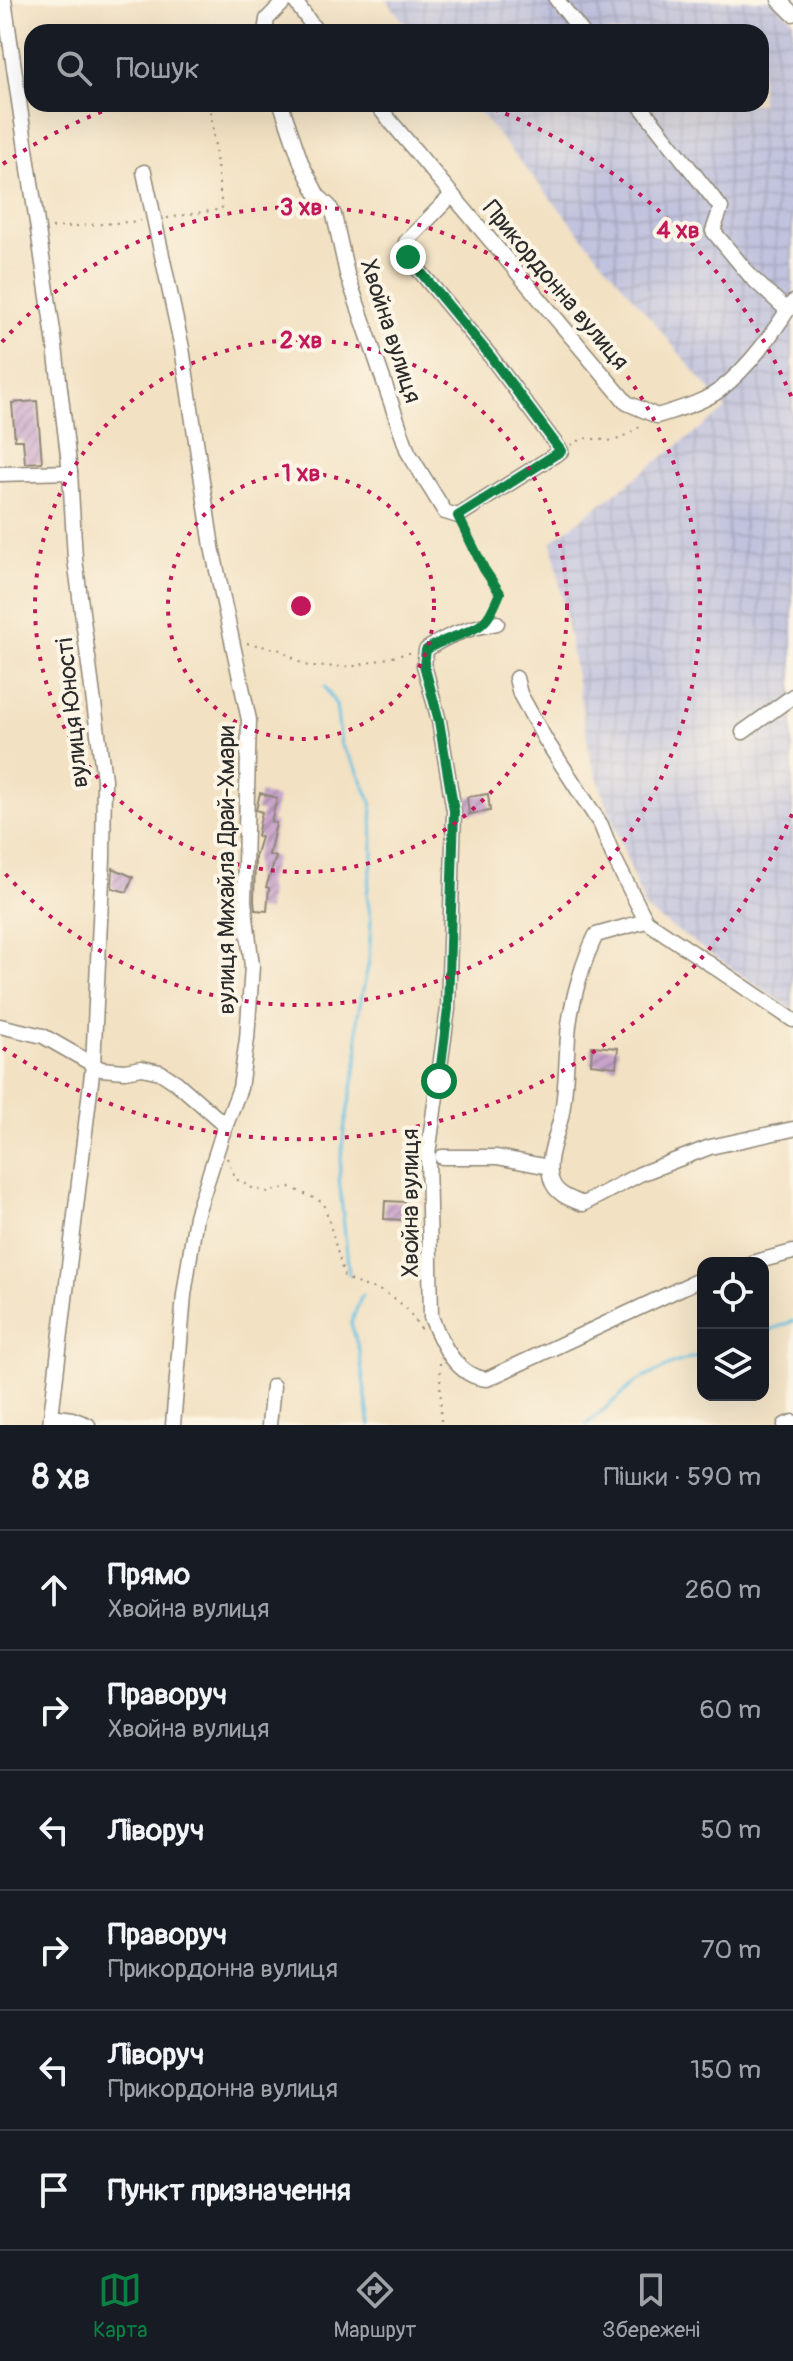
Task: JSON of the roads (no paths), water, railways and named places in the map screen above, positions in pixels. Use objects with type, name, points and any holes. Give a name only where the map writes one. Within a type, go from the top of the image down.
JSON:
[{"type":"street","name":"вулиця Юності","points":[[4,0],[52,323],[70,472],[75,559],[104,779],[93,1065],[51,1420]]},
{"type":"street","points":[[266,24],[267,19],[286,0]]},
{"type":"street","points":[[294,0],[311,24]]},
{"type":"street","points":[[557,0],[576,24]]},
{"type":"street","points":[[779,0],[793,14]]},
{"type":"street","name":"Хвойна вулиця","points":[[284,112],[302,165],[318,196],[334,215],[347,274],[408,452],[445,512],[458,516],[561,451]]},
{"type":"street","name":"Прикордонна вулиця","points":[[383,112],[627,403],[657,416],[719,390],[747,364],[790,306]]},
{"type":"street","points":[[645,112],[721,208],[713,231],[752,278],[790,306]]},
{"type":"street","name":"вулиця Михайла Драй-Хмари","points":[[144,172],[182,348],[196,451],[230,640],[249,720],[244,901],[252,966],[247,1039],[240,1088],[196,1216],[184,1295],[173,1425]]},
{"type":"street","name":"Прикордонна вулиця","points":[[451,196],[406,242],[408,257],[500,368],[561,451]]},
{"type":"street","points":[[0,474],[70,472]]},
{"type":"street","name":"Хвойна вулиця","points":[[497,623],[480,625],[438,641],[426,650],[424,665],[439,721],[454,811],[448,1009],[428,1154],[431,1317],[439,1338],[462,1369],[476,1379],[487,1379],[697,1281]]},
{"type":"street","points":[[516,678],[520,694],[545,739],[601,825],[646,921],[793,1020]]},
{"type":"street","points":[[743,732],[793,696]]},
{"type":"street","points":[[646,921],[596,935],[589,948],[569,1024],[562,1115],[549,1167],[557,1190],[583,1204],[640,1174],[710,1147],[793,1129]]},
{"type":"street","points":[[0,1026],[43,1036],[101,1069],[125,1071],[142,1068],[160,1072],[225,1125]]},
{"type":"street","points":[[442,1157],[497,1157],[549,1167]]},
{"type":"street","points":[[769,1258],[793,1252]]},
{"type":"street","points":[[269,1425],[273,1386]]},
{"type":"street","points":[[51,1420],[72,1419],[88,1425]]},
{"type":"street","points":[[785,1425],[793,1422]]},
{"type":"waterway","points":[[325,687],[336,705],[341,745],[356,767],[372,803],[373,856],[367,895],[371,920],[369,961],[357,1019],[358,1056],[344,1130],[339,1178],[349,1274]]},
{"type":"waterway","points":[[362,1295],[351,1323],[359,1351],[370,1425]]},
{"type":"waterway","points":[[769,1331],[793,1321]]},
{"type":"waterway","points":[[586,1425],[636,1382],[672,1364],[697,1356]]}]
